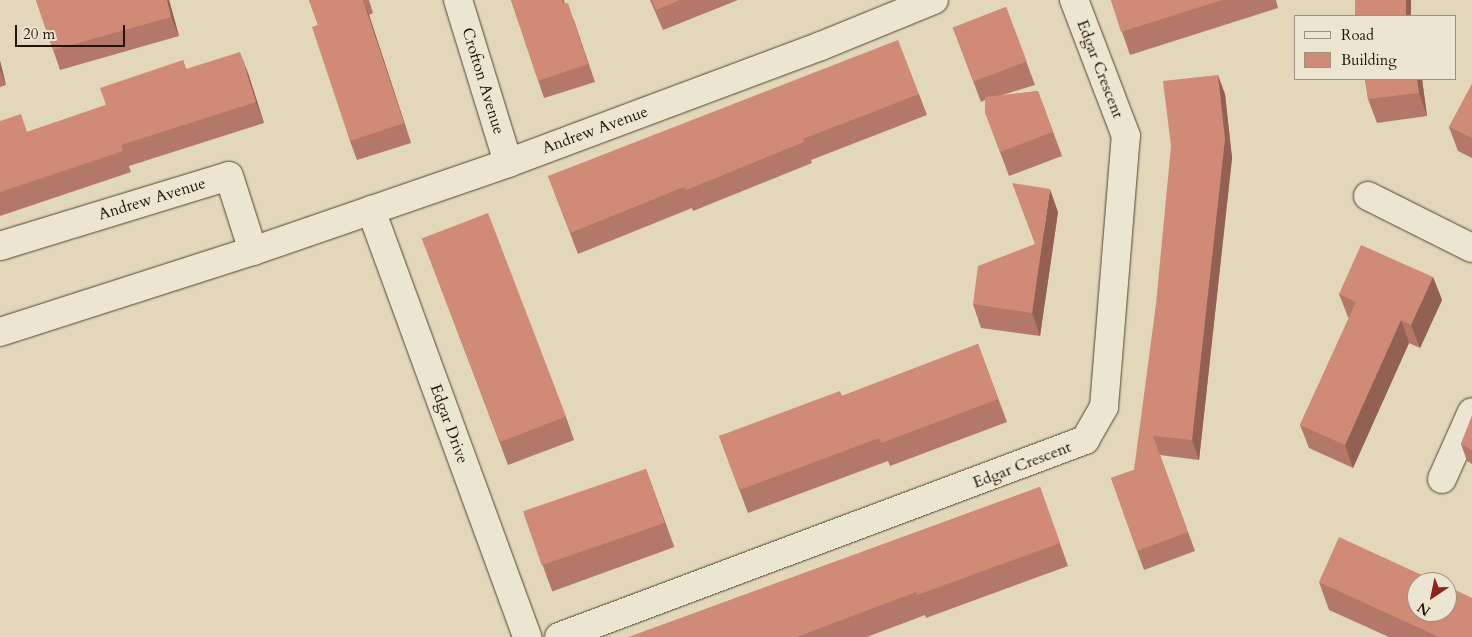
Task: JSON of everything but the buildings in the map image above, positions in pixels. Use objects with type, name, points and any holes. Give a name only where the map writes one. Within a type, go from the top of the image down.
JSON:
[{"type":"street","name":"Crofton Avenue","points":[[458,0],[508,163]]},
{"type":"street","name":"Andrew Avenue","points":[[0,332],[253,251],[508,163],[821,46],[934,0]]},
{"type":"street","name":"Edgar Crescent","points":[[559,637],[1085,440],[1104,407],[1126,136],[1074,0]]},
{"type":"street","name":"Andrew Avenue","points":[[0,246],[229,176],[253,251]]},
{"type":"street","points":[[1368,196],[1472,248]]},
{"type":"street","name":"Edgar Drive","points":[[371,210],[527,637]]},
{"type":"street","points":[[1442,479],[1472,412]]}]
